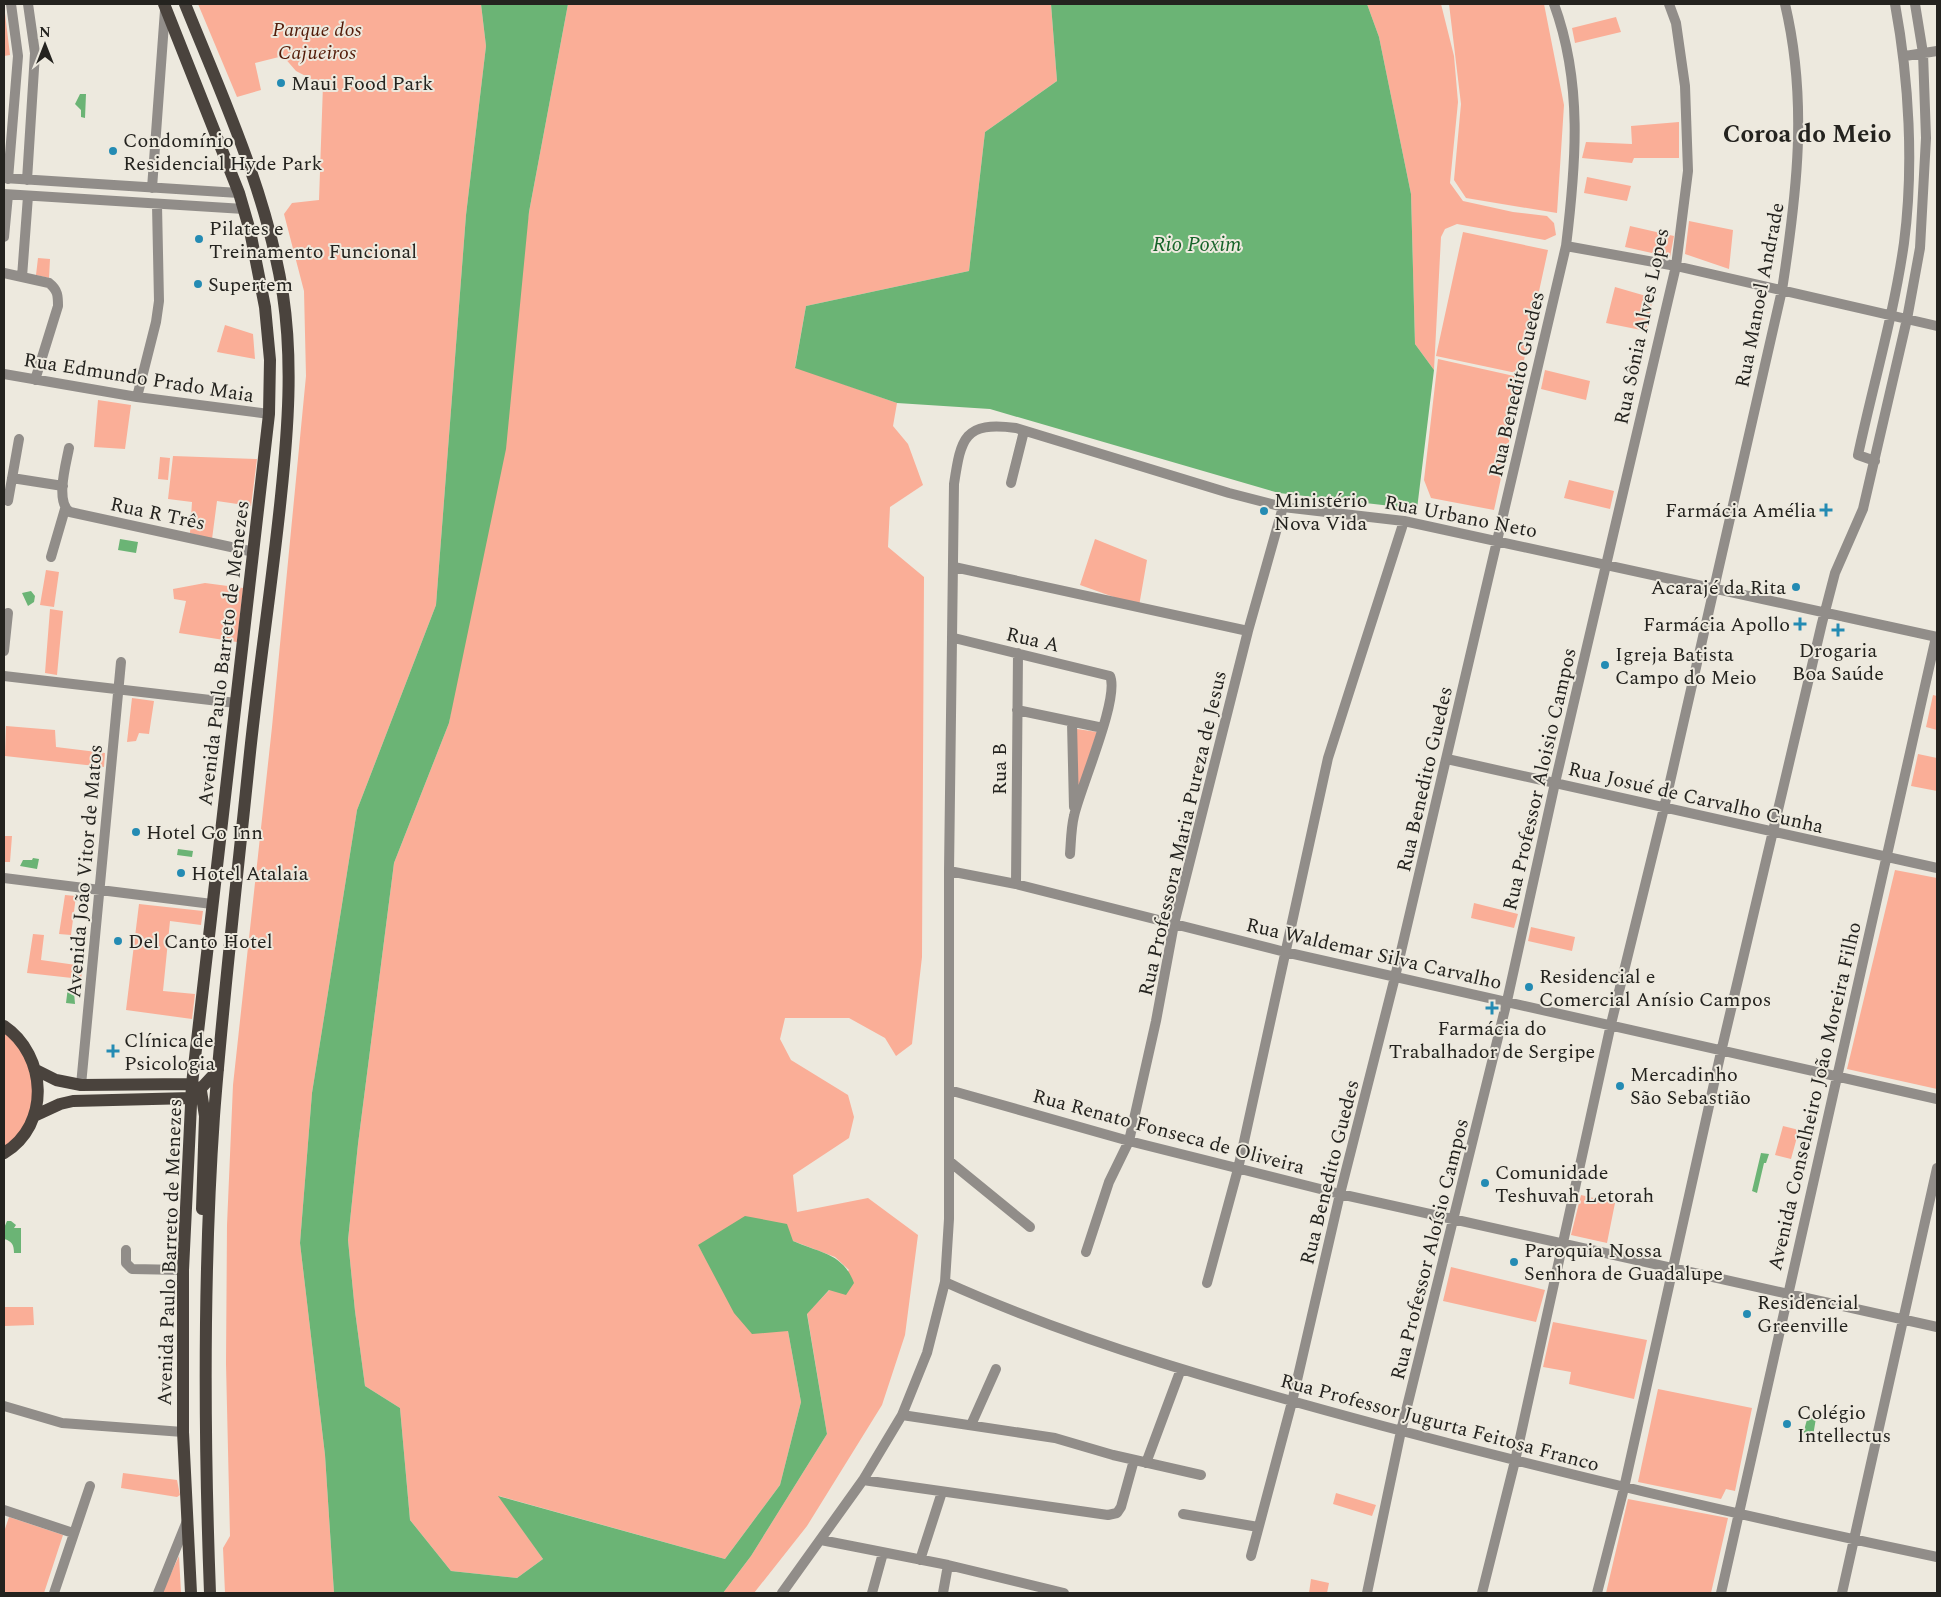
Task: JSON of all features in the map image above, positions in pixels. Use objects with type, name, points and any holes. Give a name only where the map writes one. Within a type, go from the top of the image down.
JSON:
[{"type":"main road","name":"Avenida Paulo Barreto de Menezes","points":[[185,4],[233,124],[269,228],[283,296],[288,351],[289,416],[275,551],[255,707],[218,1070],[207,1270],[206,1419],[210,1593]]},
{"type":"main road","name":"Avenida Paulo Barreto de Menezes","points":[[165,5],[244,209],[256,256],[265,307],[270,360],[269,414],[212,904],[195,1091],[183,1270],[183,1432],[191,1593]]},
{"type":"main road","points":[[4,1026],[22,1042],[36,1070],[39,1094],[34,1116],[24,1134],[4,1153]]},
{"type":"main road","points":[[36,1070],[56,1080],[81,1085],[195,1091]]},
{"type":"main road","points":[[34,1116],[60,1104],[73,1101],[195,1091],[218,1070]]},
{"type":"main road","points":[[195,1091],[205,1116],[202,1237],[207,1270]]},
{"type":"main road","points":[[188,1536],[197,1541],[209,1539]]},
{"type":"street","points":[[11,4],[18,56],[6,178],[239,193]]},
{"type":"street","points":[[27,180],[36,54],[28,4]]},
{"type":"street","name":"Rua Benedito Guedes","points":[[1251,1556],[1292,1402],[1340,1194],[1395,977],[1566,246],[1575,170],[1575,104],[1554,4]]},
{"type":"street","name":"Rua Sônia Alves Lopes","points":[[1606,564],[1676,266],[1688,171],[1685,86],[1676,23],[1669,4]]},
{"type":"street","name":"Rua Manoel Andrade","points":[[1482,1593],[1515,1462],[1611,1024],[1664,808],[1782,290],[1795,206],[1800,139],[1794,63],[1785,4]]},
{"type":"street","points":[[1875,462],[1858,455],[1904,242],[1907,188],[1905,56],[1896,4]]},
{"type":"street","points":[[1597,1593],[1624,1488],[1721,1052],[1824,614],[1835,573],[1863,508],[1907,319],[1920,248],[1926,138],[1923,53],[1915,4]]},
{"type":"street","points":[[152,188],[165,5]]},
{"type":"street","points":[[1905,56],[1937,51]]},
{"type":"street","points":[[18,56],[36,54]]},
{"type":"street","points":[[57,182],[57,198]]},
{"type":"street","points":[[200,190],[202,207]]},
{"type":"street","points":[[4,237],[6,194],[156,205],[244,209]]},
{"type":"street","points":[[22,277],[28,196]]},
{"type":"street","points":[[137,397],[156,322],[159,300],[156,205]]},
{"type":"street","points":[[1566,246],[1676,266],[1937,326]]},
{"type":"street","points":[[4,273],[49,284],[55,288],[58,296],[58,306],[35,380]]},
{"type":"street","name":"Rua Edmundo Prado Maia","points":[[4,374],[137,397],[269,414]]},
{"type":"street","name":"Rua Urbano Neto","points":[[954,567],[954,484],[958,458],[966,438],[980,428],[992,425],[1024,431],[1229,493],[1283,507],[1404,521],[1606,564],[1824,614],[1937,637]]},
{"type":"street","points":[[1011,483],[1024,431]]},
{"type":"street","points":[[8,501],[19,439]]},
{"type":"street","points":[[51,557],[63,504],[63,486],[69,448]]},
{"type":"street","points":[[12,478],[63,486]]},
{"type":"street","name":"Rua R Três","points":[[63,504],[70,512],[254,552]]},
{"type":"street","name":"Rua Professora Maria Pureza de Jesus","points":[[1086,1252],[1109,1182],[1129,1141],[1156,1021],[1174,924],[1248,631],[1283,507]]},
{"type":"street","points":[[1208,1284],[1238,1169],[1328,758],[1404,521]]},
{"type":"street","name":"Rua Professor Aloisio Campos","points":[[1507,1001],[1606,564]]},
{"type":"street","points":[[782,1593],[863,1480],[902,1415],[927,1353],[945,1282],[949,1219],[949,871],[954,567],[1248,631]]},
{"type":"street","points":[[4,652],[8,613]]},
{"type":"street","name":"Avenida Conselheiro João Moreira Filho","points":[[1721,1593],[1740,1515],[1787,1293],[1937,637]]},
{"type":"street","name":"Rua A","points":[[954,638],[1110,676],[1112,682],[1103,728]]},
{"type":"street","name":"Rua B","points":[[1016,884],[1018,654]]},
{"type":"street","name":"Avenida João Vitor de Matos","points":[[81,1085],[121,662]]},
{"type":"street","points":[[4,676],[236,703]]},
{"type":"street","points":[[1017,710],[1103,728],[1074,816]]},
{"type":"street","points":[[1070,854],[1074,816],[1072,723]]},
{"type":"street","name":"Rua Josué de Carvalho Cunha","points":[[1447,759],[1772,833],[1937,868]]},
{"type":"street","name":"Rua Waldemar Silva Carvalho","points":[[949,871],[1016,884],[1285,952],[1611,1024],[1721,1052],[1937,1100]]},
{"type":"street","points":[[4,878],[212,904]]},
{"type":"street","name":"Rua Professor Aloísio Campos","points":[[1367,1593],[1401,1431],[1455,1219],[1507,1001]]},
{"type":"street","name":"Rua Renato Fonseca de Oliveira","points":[[949,1090],[1129,1141],[1340,1194],[1937,1327]]},
{"type":"street","points":[[949,1161],[1030,1227]]},
{"type":"street","points":[[1842,1593],[1937,1168]]},
{"type":"street","points":[[126,1250],[126,1262],[132,1269],[183,1270]]},
{"type":"street","name":"Rua Professor Jugurta Feitosa Franco","points":[[945,1282],[1025,1314],[1181,1369],[1292,1402],[1515,1462],[1740,1515],[1937,1557]]},
{"type":"street","points":[[971,1425],[996,1369]]},
{"type":"street","points":[[1146,1463],[1181,1369]]},
{"type":"street","points":[[4,1406],[62,1423],[183,1432]]},
{"type":"street","points":[[902,1415],[1055,1438],[1134,1460],[1201,1475]]},
{"type":"street","points":[[863,1480],[1098,1515],[1117,1513],[1121,1506],[1134,1460]]},
{"type":"street","points":[[54,1593],[90,1486]]},
{"type":"street","points":[[920,1560],[942,1492]]},
{"type":"street","points":[[4,1510],[73,1533]]},
{"type":"street","points":[[1183,1514],[1258,1527]]},
{"type":"street","points":[[158,1593],[188,1517]]},
{"type":"street","points":[[820,1540],[948,1565],[1057,1593]]},
{"type":"street","points":[[872,1593],[883,1553]]},
{"type":"street","points":[[943,1593],[948,1565]]},
{"type":"green space","name":"Parque dos Cajueiros","points":[[198,4],[481,4],[486,46],[466,215],[436,605],[357,810],[312,1093],[300,1243],[325,1455],[334,1593],[225,1593],[223,1548],[230,1536],[226,1364],[227,1225],[233,1085],[272,727],[306,376],[304,291],[284,214],[292,203],[319,200],[323,85],[296,71],[283,56],[255,63],[261,90],[237,97]]},
{"type":"green space","points":[[568,4],[1051,4],[1057,81],[985,132],[969,271],[806,306],[795,367],[897,403],[893,426],[908,444],[923,485],[890,507],[888,547],[924,577],[922,957],[912,1044],[896,1056],[885,1038],[849,1018],[785,1018],[780,1039],[791,1060],[848,1095],[854,1117],[849,1138],[793,1175],[797,1212],[868,1198],[918,1235],[905,1335],[882,1405],[807,1526],[754,1593],[723,1593],[751,1556],[827,1434],[807,1313],[849,1270],[835,1257],[793,1241],[698,1245],[715,1275],[788,1331],[801,1402],[780,1485],[725,1559],[499,1496],[543,1559],[517,1578],[451,1571],[410,1520],[400,1408],[365,1386],[355,1311],[348,1240],[358,1144],[394,863],[449,723],[529,212]]},
{"type":"green space","points":[[1367,4],[1441,4],[1454,56],[1458,102],[1450,183],[1463,201],[1513,212],[1547,216],[1554,223],[1556,235],[1545,240],[1457,224],[1445,229],[1441,237],[1434,370],[1415,344],[1411,194],[1379,37]]},
{"type":"green space","points":[[1449,4],[1544,4],[1564,105],[1557,213],[1466,198],[1454,180],[1461,104]]},
{"type":"green space","points":[[4,5],[10,55],[4,56]]},
{"type":"green space","points":[[1616,17],[1621,32],[1575,43],[1572,28]]},
{"type":"green space","points":[[1679,122],[1679,158],[1634,158],[1632,163],[1582,158],[1586,142],[1632,144],[1631,126]]},
{"type":"green space","points":[[1587,177],[1631,186],[1627,201],[1584,193]]},
{"type":"green space","points":[[1689,221],[1733,230],[1729,269],[1685,254]]},
{"type":"green space","points":[[1630,226],[1674,236],[1670,257],[1625,247]]},
{"type":"green space","points":[[1463,232],[1548,250],[1521,374],[1436,356]]},
{"type":"green space","points":[[38,258],[50,259],[49,278],[36,275]]},
{"type":"green space","points":[[1615,287],[1653,298],[1646,331],[1606,323]]},
{"type":"green space","points":[[225,325],[253,334],[255,359],[217,352]]},
{"type":"green space","points":[[1438,359],[1523,378],[1494,510],[1431,498],[1424,480]]},
{"type":"green space","points":[[1545,370],[1590,381],[1586,400],[1541,389]]},
{"type":"green space","points":[[98,400],[131,405],[125,449],[94,447]]},
{"type":"green space","points":[[173,456],[257,459],[251,506],[217,501],[212,539],[190,533],[192,502],[168,499]]},
{"type":"green space","points":[[160,457],[170,458],[168,480],[158,479]]},
{"type":"green space","points":[[1569,480],[1614,491],[1610,509],[1564,498]]},
{"type":"green space","points":[[1095,539],[1147,560],[1139,606],[1080,585]]},
{"type":"green space","points":[[46,570],[59,572],[54,607],[40,605]]},
{"type":"green space","points":[[205,583],[243,588],[237,642],[179,633],[186,601],[174,599],[173,589]]},
{"type":"green space","points":[[50,609],[63,611],[57,675],[45,673]]},
{"type":"green space","points":[[1933,695],[1937,696],[1937,730],[1926,727]]},
{"type":"green space","points":[[132,698],[154,701],[149,734],[139,733],[136,741],[127,742]]},
{"type":"green space","points":[[6,726],[55,730],[56,747],[105,753],[104,767],[5,756]]},
{"type":"green space","points":[[1077,729],[1097,732],[1077,793]]},
{"type":"green space","points":[[1918,754],[1937,758],[1937,791],[1911,786]]},
{"type":"green space","points":[[4,836],[12,836],[10,862],[4,862]]},
{"type":"green space","points":[[1895,870],[1937,878],[1937,1089],[1847,1069]]},
{"type":"green space","points":[[65,895],[76,896],[71,935],[59,934]]},
{"type":"green space","points":[[1474,903],[1518,914],[1514,928],[1471,918]]},
{"type":"green space","points":[[139,904],[203,911],[201,925],[170,921],[163,991],[195,994],[192,1019],[126,1010]]},
{"type":"green space","points":[[1531,927],[1575,937],[1572,951],[1528,941]]},
{"type":"green space","points":[[33,934],[44,935],[41,960],[83,966],[81,979],[27,973]]},
{"type":"green space","points":[[4,1026],[31,1056],[34,1116],[4,1153]]},
{"type":"green space","points":[[1783,1126],[1799,1130],[1791,1159],[1775,1155]]},
{"type":"green space","points":[[1581,1195],[1615,1203],[1607,1243],[1571,1235]]},
{"type":"green space","points":[[1451,1267],[1545,1290],[1536,1322],[1443,1301]]},
{"type":"green space","points":[[4,1307],[33,1307],[34,1325],[4,1326]]},
{"type":"green space","points":[[1553,1322],[1647,1340],[1634,1399],[1569,1384],[1571,1372],[1543,1367]]},
{"type":"green space","points":[[1658,1389],[1752,1408],[1735,1491],[1726,1489],[1721,1499],[1638,1482]]},
{"type":"green space","points":[[123,1473],[177,1480],[180,1495],[177,1497],[121,1488]]},
{"type":"green space","points":[[1336,1493],[1376,1505],[1372,1516],[1333,1504]]},
{"type":"green space","points":[[1628,1499],[1728,1518],[1711,1593],[1606,1593]]},
{"type":"green space","points":[[9,1517],[63,1535],[44,1593],[4,1593],[4,1532]]},
{"type":"green space","points":[[179,1556],[181,1593],[162,1593]]},
{"type":"green space","points":[[1311,1579],[1329,1583],[1327,1593],[1309,1593]]},
{"type":"water","points":[[481,4],[568,4],[529,212],[506,449],[449,723],[394,863],[358,1144],[348,1240],[365,1386],[400,1408],[410,1520],[451,1571],[517,1578],[543,1559],[498,1496],[725,1559],[780,1485],[801,1402],[788,1331],[752,1334],[734,1313],[698,1245],[745,1216],[787,1224],[793,1241],[830,1255],[844,1265],[854,1283],[846,1295],[829,1290],[807,1314],[827,1434],[751,1556],[723,1593],[334,1593],[325,1455],[300,1243],[312,1093],[357,810],[436,605],[466,215],[486,46]]},
{"type":"water","name":"Rio Poxim","points":[[1051,4],[1367,4],[1379,37],[1411,194],[1415,344],[1434,370],[1417,509],[1279,493],[990,409],[897,403],[795,368],[806,306],[969,271],[985,132],[1057,81]]},
{"type":"water","points":[[80,94],[86,94],[85,118],[81,117],[81,110],[75,104]]},
{"type":"water","points":[[120,539],[138,542],[136,553],[118,550]]},
{"type":"water","points":[[31,591],[35,596],[34,602],[28,606],[22,593]]},
{"type":"water","points":[[178,849],[193,851],[192,857],[177,855]]},
{"type":"water","points":[[33,858],[39,859],[37,869],[20,866],[23,860],[32,860]]},
{"type":"water","points":[[68,987],[74,992],[75,1004],[66,1003]]},
{"type":"water","points":[[1761,1153],[1769,1154],[1766,1163],[1764,1163],[1757,1193],[1752,1191]]},
{"type":"water","points":[[7,1221],[11,1221],[16,1225],[14,1228],[21,1228],[21,1253],[14,1253],[12,1244],[4,1239],[4,1228]]},
{"type":"water","points":[[1808,1416],[1816,1418],[1813,1436],[1803,1434]]},
{"type":"place","name":"Maui Food Park","points":[[281,83]]},
{"type":"place","name":"Condomínio Residencial Hyde Park","points":[[113,151]]},
{"type":"place","name":"Pilates e Treinamento Funcional","points":[[199,239]]},
{"type":"place","name":"Supertem","points":[[198,284]]},
{"type":"place","name":"Farmácia Amélia","points":[[1826,510]]},
{"type":"place","name":"Ministério Nova Vida","points":[[1264,511]]},
{"type":"place","name":"Acarajé da Rita","points":[[1796,587]]},
{"type":"place","name":"Farmácia Apollo","points":[[1800,624]]},
{"type":"place","name":"Drogaria Boa Saúde","points":[[1838,630]]},
{"type":"place","name":"Igreja Batista Campo do Meio","points":[[1605,665]]},
{"type":"place","name":"Hotel Go Inn","points":[[136,832]]},
{"type":"place","name":"Hotel Atalaia","points":[[181,873]]},
{"type":"place","name":"Del Canto Hotel","points":[[118,941]]},
{"type":"place","name":"Residencial e Comercial Anísio Campos","points":[[1529,987]]},
{"type":"place","name":"Farmácia do Trabalhador de Sergipe","points":[[1492,1008]]},
{"type":"place","name":"Clínica de Psicologia","points":[[113,1051]]},
{"type":"place","name":"Mercadinho São Sebastião","points":[[1620,1086]]},
{"type":"place","name":"Comunidade Teshuvah Letorah","points":[[1485,1183]]},
{"type":"place","name":"Paroquia Nossa Senhora de Guadalupe","points":[[1514,1262]]},
{"type":"place","name":"Residencial Greenville","points":[[1747,1314]]},
{"type":"place","name":"Colégio Intellectus","points":[[1787,1424]]},
{"type":"district","name":"Coroa do Meio","points":[[1807,133]]}]
